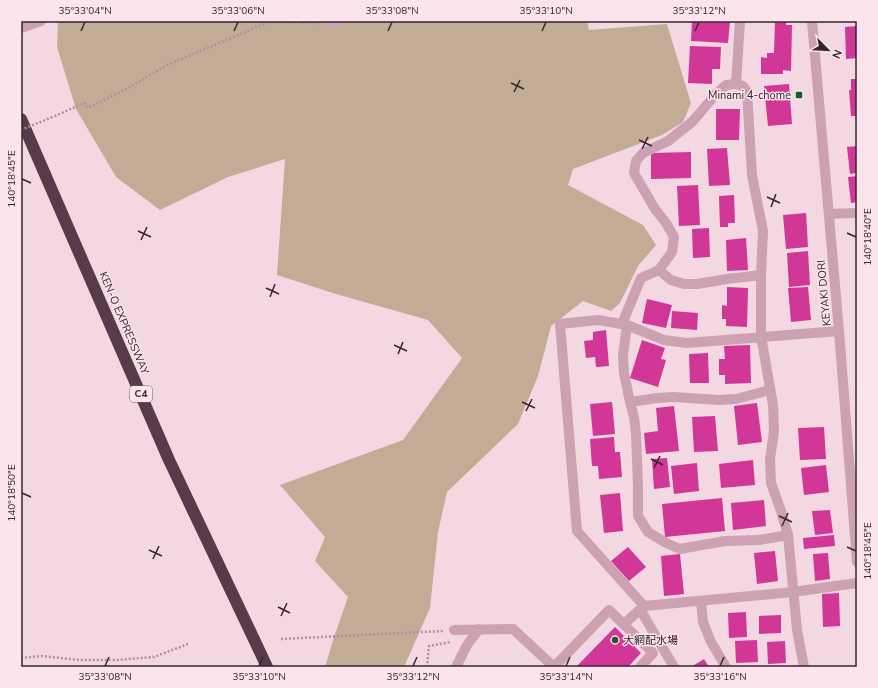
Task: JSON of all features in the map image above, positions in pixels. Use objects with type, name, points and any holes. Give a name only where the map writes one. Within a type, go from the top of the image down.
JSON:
[{"type":"highway","name":"KEN-O EXPRESSWAY","points":[[21,119],[169,460],[267,667]]},
{"type":"street","points":[[21,28],[41,21]]},
{"type":"street","points":[[329,24],[341,21]]},
{"type":"street","points":[[736,84],[740,21]]},
{"type":"street","name":"KEYAKI DORI","points":[[812,21],[839,331],[857,562]]},
{"type":"street","points":[[788,535],[760,540],[725,541],[680,549],[666,543],[648,532],[638,516],[636,434],[634,417],[624,373],[624,325],[640,278],[658,270],[672,252],[674,237],[666,223],[655,210],[634,173],[636,161],[643,153],[668,141],[692,122],[716,94],[726,85],[736,84],[743,86],[747,92],[752,175],[763,231],[761,336],[773,405],[774,431],[770,459],[771,483],[788,535],[797,630],[804,667]]},
{"type":"street","points":[[829,214],[857,213]]},
{"type":"street","points":[[658,270],[671,280],[684,284],[697,284],[727,279],[761,276]]},
{"type":"street","points":[[644,606],[577,531],[560,324],[598,320],[624,325],[664,340],[687,343],[839,331]]},
{"type":"street","points":[[630,402],[674,397],[719,400],[736,399],[770,390]]},
{"type":"street","points":[[624,624],[644,606],[793,592],[857,583]]},
{"type":"street","points":[[701,601],[703,622],[711,642],[726,667]]},
{"type":"street","points":[[644,606],[640,611],[674,667]]},
{"type":"street","points":[[454,630],[513,629],[554,667],[608,610],[653,653],[640,667]]},
{"type":"street","points":[[456,667],[467,645],[479,630]]},
{"type":"path","points":[[21,130],[84,103],[88,108],[128,88],[167,65],[269,22],[329,24]]},
{"type":"path","points":[[281,639],[454,630],[454,641],[429,646],[427,667]]},
{"type":"path","points":[[21,658],[42,656],[79,660],[116,660],[154,657],[188,644]]},
{"type":"shaded area","points":[[58,21],[587,21],[589,30],[667,24],[691,103],[683,122],[662,135],[573,169],[568,185],[643,225],[656,245],[638,266],[620,303],[611,311],[583,301],[551,326],[538,376],[518,424],[447,492],[438,532],[430,608],[404,667],[325,667],[348,597],[315,561],[325,537],[280,485],[403,440],[462,358],[428,320],[336,294],[277,275],[285,159],[228,177],[160,210],[116,177],[76,109],[57,47]]},
{"type":"building","points":[[692,21],[730,21],[728,43],[691,41]]},
{"type":"building","points":[[775,21],[786,21],[786,25],[792,25],[791,71],[783,70],[783,74],[761,74],[761,57],[767,58],[767,53],[774,53]]},
{"type":"building","points":[[857,26],[857,58],[846,59],[845,27]]},
{"type":"building","points":[[690,46],[721,47],[720,69],[712,69],[712,84],[688,83]]},
{"type":"building","points":[[851,79],[857,79],[857,116],[851,116],[849,90],[851,90]]},
{"type":"building","points":[[789,84],[792,124],[768,126],[764,86]]},
{"type":"building","points":[[716,109],[740,109],[739,140],[716,140]]},
{"type":"building","points":[[857,146],[857,173],[850,174],[847,147]]},
{"type":"building","points":[[727,148],[730,185],[709,186],[707,149]]},
{"type":"building","points":[[691,152],[691,178],[651,179],[651,153]]},
{"type":"building","points":[[857,176],[857,202],[851,203],[848,177]]},
{"type":"building","points":[[698,185],[700,225],[679,226],[677,186]]},
{"type":"building","points":[[734,195],[735,223],[728,223],[728,227],[720,227],[719,196]]},
{"type":"building","points":[[806,213],[808,247],[786,249],[783,215]]},
{"type":"building","points":[[709,228],[710,257],[693,258],[692,229]]},
{"type":"building","points":[[746,238],[748,270],[727,271],[726,240]]},
{"type":"building","points":[[808,251],[810,285],[789,287],[787,253]]},
{"type":"building","points":[[727,287],[748,288],[747,327],[726,326],[726,319],[722,319],[722,305],[727,306]]},
{"type":"building","points":[[808,287],[811,320],[791,322],[788,288]]},
{"type":"building","points":[[647,299],[672,305],[666,328],[642,323]]},
{"type":"building","points":[[672,311],[698,313],[697,330],[671,328]]},
{"type":"building","points":[[606,330],[609,366],[596,367],[595,357],[586,358],[584,341],[593,340],[593,332]]},
{"type":"building","points":[[642,340],[665,348],[661,359],[666,360],[658,387],[630,378]]},
{"type":"building","points":[[750,345],[751,383],[725,384],[725,375],[719,375],[719,359],[725,359],[724,346]]},
{"type":"building","points":[[708,353],[709,383],[690,383],[689,354]]},
{"type":"building","points":[[612,402],[615,434],[593,436],[590,404]]},
{"type":"building","points":[[757,403],[762,442],[738,445],[734,406]]},
{"type":"building","points":[[674,406],[679,451],[646,454],[644,433],[658,431],[656,408]]},
{"type":"building","points":[[715,416],[718,451],[694,452],[692,417]]},
{"type":"building","points":[[824,427],[826,459],[800,460],[798,428]]},
{"type":"building","points":[[614,437],[615,452],[620,452],[622,477],[599,479],[598,466],[592,466],[590,439]]},
{"type":"building","points":[[667,458],[670,487],[654,489],[652,459]]},
{"type":"building","points":[[753,460],[755,485],[721,488],[719,464]]},
{"type":"building","points":[[697,463],[699,491],[674,494],[671,466]]},
{"type":"building","points":[[826,465],[829,492],[804,495],[801,468]]},
{"type":"building","points":[[620,493],[623,531],[604,533],[600,495]]},
{"type":"building","points":[[722,498],[725,531],[665,537],[662,504]]},
{"type":"building","points":[[764,500],[766,526],[733,530],[731,503]]},
{"type":"building","points":[[830,510],[833,533],[815,535],[812,511]]},
{"type":"building","points":[[834,535],[835,546],[804,549],[803,538]]},
{"type":"building","points":[[628,547],[646,567],[629,581],[611,561]]},
{"type":"building","points":[[775,551],[778,581],[757,584],[754,553]]},
{"type":"building","points":[[828,553],[830,579],[815,581],[813,554]]},
{"type":"building","points":[[680,554],[684,594],[664,596],[661,556]]},
{"type":"building","points":[[839,593],[840,626],[823,627],[822,594]]},
{"type":"building","points":[[746,612],[747,637],[729,638],[728,613]]},
{"type":"building","points":[[781,615],[781,633],[759,634],[759,616]]},
{"type":"building","name":"大網配水場","points":[[615,627],[641,653],[628,667],[576,667]]},
{"type":"building","points":[[757,640],[758,662],[736,663],[735,641]]},
{"type":"building","points":[[785,641],[786,663],[768,664],[767,642]]},
{"type":"building","points":[[704,659],[709,667],[691,667]]},
{"type":"place","name":"Minami 4-chome","points":[[799,95]]},
{"type":"place","name":"大網配水場","points":[[615,640]]}]
